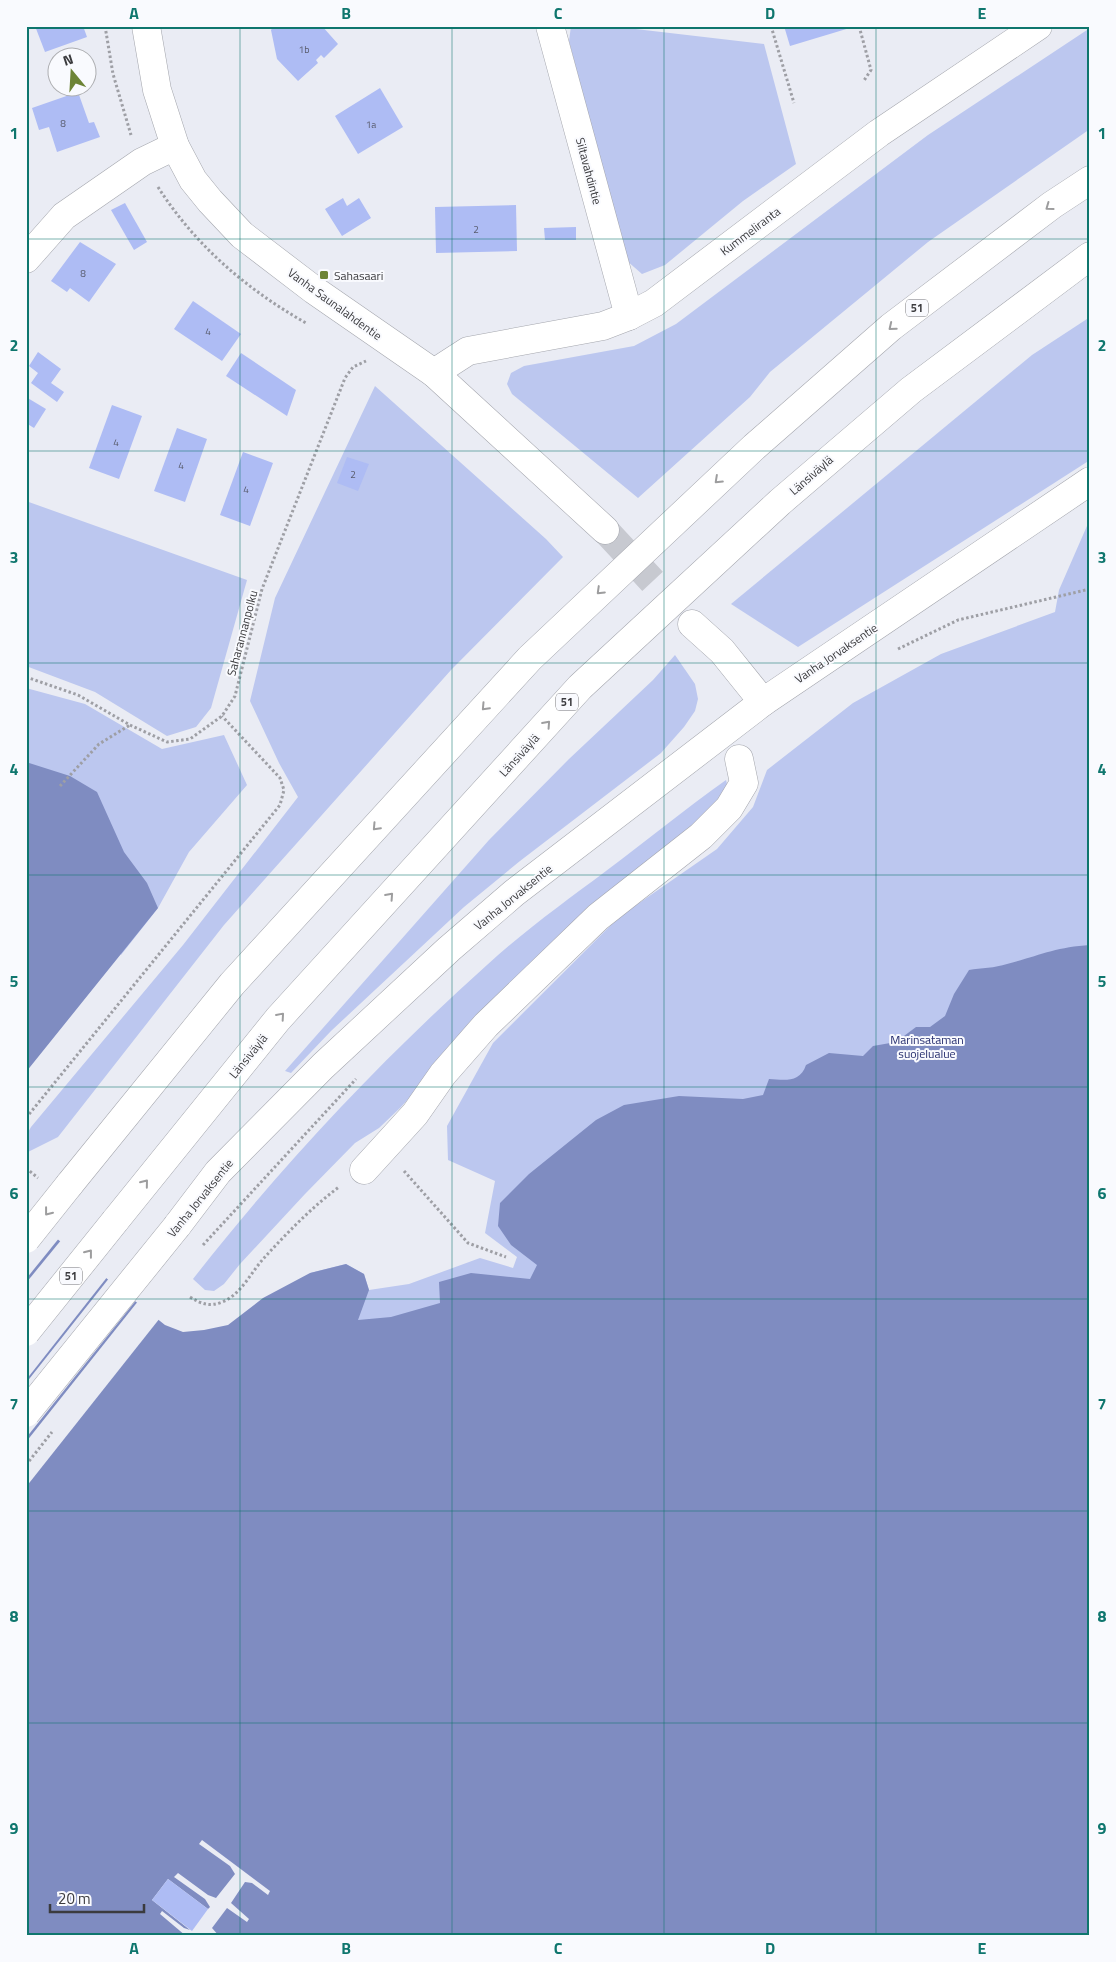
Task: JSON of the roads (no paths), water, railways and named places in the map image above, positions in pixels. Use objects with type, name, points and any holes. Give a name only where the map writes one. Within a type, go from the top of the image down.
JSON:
[{"type":"main road","name":"Vanha Saunalahdentie","points":[[146,26],[157,90],[175,146],[194,180],[242,235],[314,290],[434,373],[605,530]]},
{"type":"main road","name":"Siltavahdintie","points":[[550,26],[629,316]]},
{"type":"main road","name":"Kummeliranta","points":[[434,373],[468,351],[603,326],[629,316],[654,303],[879,133],[1022,31]]},
{"type":"main road","points":[[26,259],[64,216],[142,162],[175,146]]},
{"type":"main road","name":"51","points":[[26,1239],[232,984],[530,658],[746,454],[891,327],[1052,205],[1090,180]]},
{"type":"main road","name":"Länsiväylä","points":[[26,1332],[278,1019],[580,687],[780,502],[911,390],[1090,256]]},
{"type":"main road","name":"Vanha Jorvaksentie","points":[[26,1413],[218,1172],[322,1066],[449,949],[514,894],[762,702],[1090,481]]},
{"type":"main road","points":[[692,624],[722,651],[762,702]]},
{"type":"main road","points":[[364,1170],[415,1114],[443,1074],[486,1025],[598,917],[701,836],[729,808],[744,783],[739,759]]},
{"type":"tunnel","points":[[605,530],[692,624]]},
{"type":"place","name":"Sahasaari","points":[[324,275]]},
{"type":"park label","name":"Marinsataman suojelualue","points":[[927,1046]]}]
